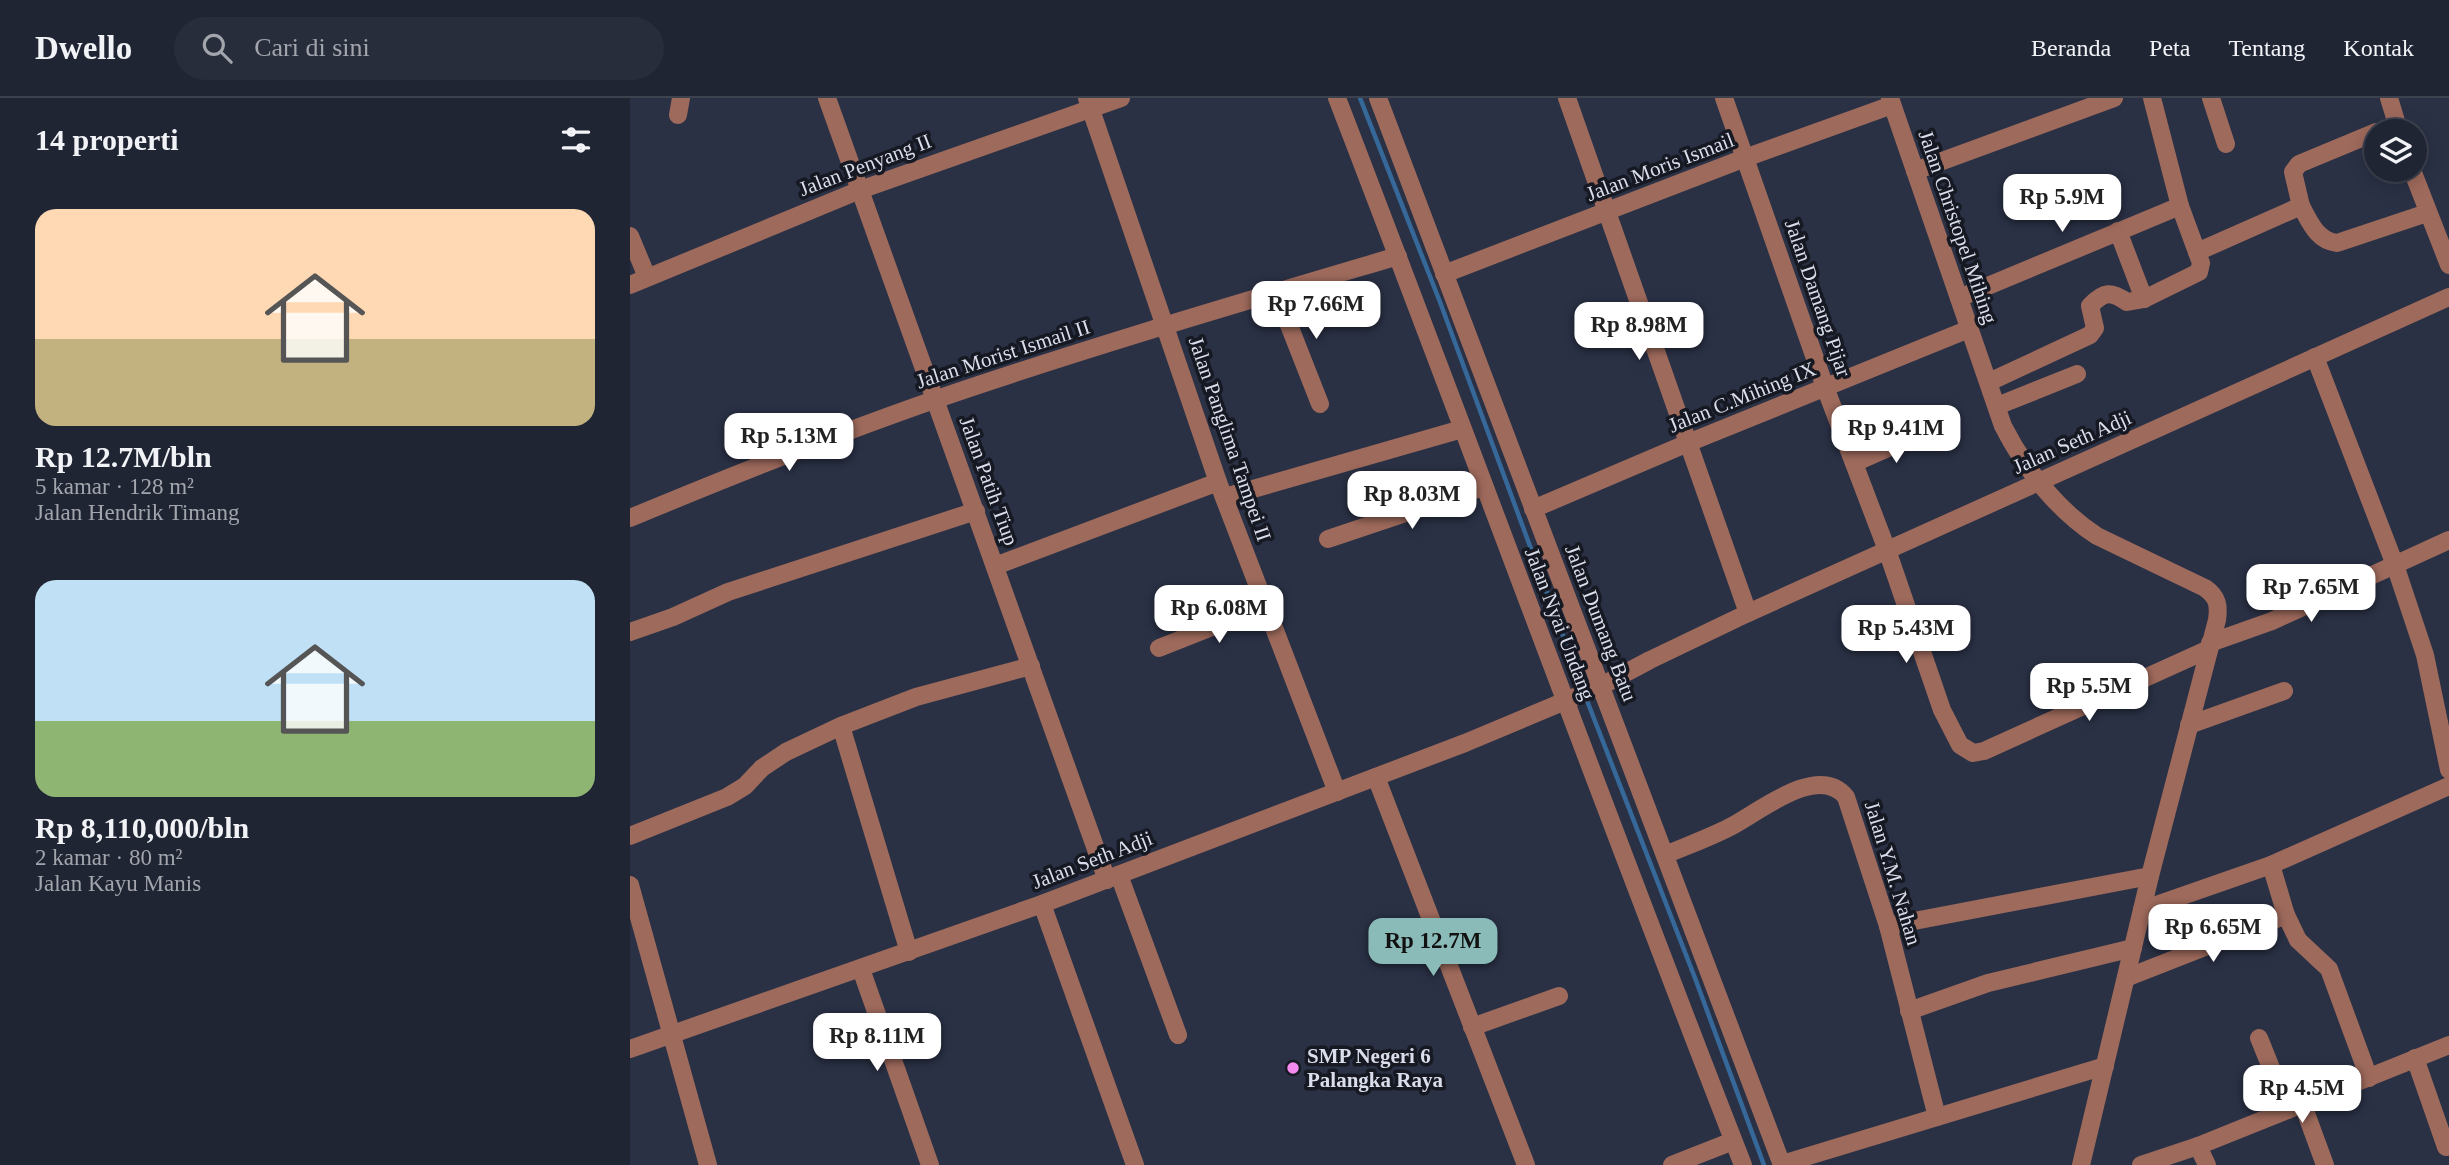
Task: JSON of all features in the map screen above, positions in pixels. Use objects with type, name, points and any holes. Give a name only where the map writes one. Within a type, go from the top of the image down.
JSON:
[{"type":"street","name":"Jalan Patih Tiup","points":[[827,98],[1031,666],[1113,878],[1178,1035]]},
{"type":"street","name":"Jalan Penyang II","points":[[630,285],[860,190],[1088,103],[1121,98]]},
{"type":"street","name":"Jalan Nyai Undang","points":[[1337,98],[1743,1165]]},
{"type":"street","name":"Jalan Dumang Batu","points":[[1378,98],[1533,509],[1597,688],[1665,855],[1782,1165]]},
{"type":"street","points":[[1567,98],[1748,613]]},
{"type":"street","name":"Jalan Damang Pijar","points":[[1724,98],[1825,387],[1955,740],[1973,753],[1984,751],[2210,646]]},
{"type":"street","points":[[1915,171],[2071,105],[2114,98]]},
{"type":"street","points":[[1989,382],[2090,335],[2095,328],[2090,306],[2108,293],[2114,293],[2127,302],[2144,299],[2199,272],[2201,263],[2180,206],[2151,98]]},
{"type":"street","points":[[2211,98],[2226,144]]},
{"type":"street","points":[[2389,98],[2395,119]]},
{"type":"street","name":"Jalan Moris Ismail","points":[[1444,274],[1891,101]]},
{"type":"street","name":"Jalan Christopel Mihing","points":[[1891,101],[1997,406],[2012,442],[2025,464],[2083,527],[2212,593],[2218,603],[2210,646],[2150,876],[2081,1165]]},
{"type":"street","name":"Jalan Panglima Tampei II","points":[[1088,103],[1222,490],[1337,792]]},
{"type":"street","points":[[2364,136],[2299,164],[2293,172],[2301,206],[2318,235],[2328,242],[2337,243],[2427,213]]},
{"type":"street","points":[[2416,182],[2449,265]]},
{"type":"street","points":[[1959,299],[2180,206]]},
{"type":"street","points":[[2197,252],[2301,206]]},
{"type":"street","points":[[2118,232],[2144,299]]},
{"type":"street","points":[[630,236],[647,277]]},
{"type":"street","name":"Jalan Morist Ismail II","points":[[630,518],[779,456],[936,399],[1166,325],[1398,256]]},
{"type":"street","points":[[1276,292],[1320,404]]},
{"type":"street","name":"Jalan Seth Adji","points":[[630,1049],[1113,878],[1567,701],[1748,613],[2449,297]]},
{"type":"street","name":"Jalan C.Mihing IX","points":[[1533,509],[1969,329]]},
{"type":"street","points":[[2315,357],[2395,565],[2425,655],[2449,770]]},
{"type":"street","points":[[1997,406],[2077,374]]},
{"type":"street","points":[[995,566],[1222,490],[1462,429]]},
{"type":"street","points":[[1854,463],[1924,432]]},
{"type":"street","points":[[1328,539],[1483,487]]},
{"type":"street","points":[[630,632],[673,617],[728,592],[976,511]]},
{"type":"street","points":[[2210,646],[2272,621],[2449,540]]},
{"type":"street","points":[[1159,648],[1265,606]]},
{"type":"street","points":[[630,836],[727,797],[745,786],[762,768],[786,752],[841,726],[916,697],[1031,666]]},
{"type":"street","points":[[2189,725],[2284,691]]},
{"type":"street","points":[[841,726],[909,952]]},
{"type":"street","points":[[1376,776],[1526,1165]]},
{"type":"street","name":"Jalan Y.M. Nahan","points":[[1665,855],[1730,827],[1782,795],[1801,788],[1829,786],[1842,792],[1846,797],[1888,926],[1937,1117]]},
{"type":"street","points":[[2142,910],[2271,865],[2449,786]]},
{"type":"street","points":[[2271,865],[2286,915],[2302,945],[2329,969],[2369,1078]]},
{"type":"street","points":[[1888,926],[2150,876]]},
{"type":"street","points":[[630,885],[673,1035],[704,1164]]},
{"type":"street","points":[[1042,904],[1135,1165]]},
{"type":"street","points":[[2126,978],[2286,915]]},
{"type":"street","points":[[1909,1011],[1988,983],[2133,948]]},
{"type":"street","points":[[862,969],[930,1165]]},
{"type":"street","points":[[1472,1027],[1559,996]]},
{"type":"street","points":[[2259,1038],[2325,1165]]},
{"type":"street","points":[[2141,1165],[2198,1146],[2449,1045]]},
{"type":"street","points":[[2415,1058],[2446,1147]]},
{"type":"street","points":[[1782,1165],[2105,1066]]},
{"type":"street","points":[[1672,1165],[1733,1141]]},
{"type":"street","points":[[2198,1146],[2207,1165]]},
{"type":"waterway","points":[[1360,98],[1440,302],[1583,690]]},
{"type":"waterway","points":[[1586,698],[1695,978],[1764,1165]]},
{"type":"place","name":"SMP Negeri 6 Palangka Raya","points":[[1293,1068]]}]
